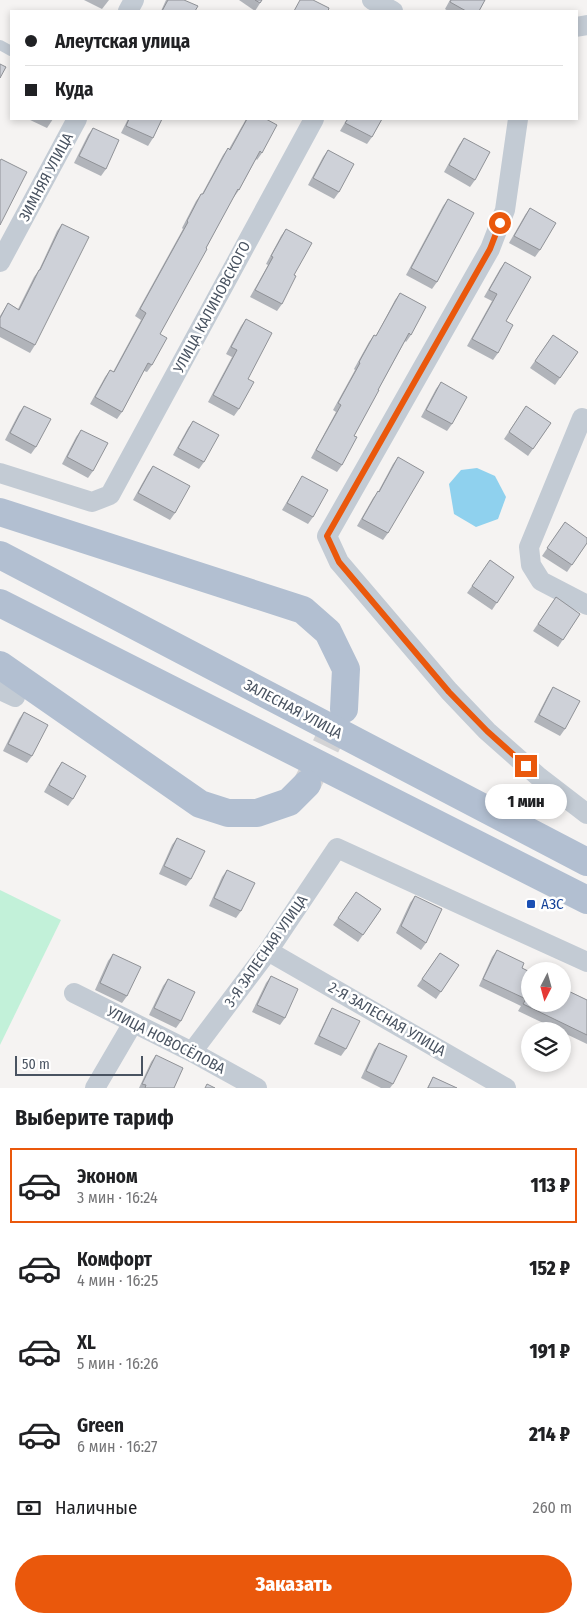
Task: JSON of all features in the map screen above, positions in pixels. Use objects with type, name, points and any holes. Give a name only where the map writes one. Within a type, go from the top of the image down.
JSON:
[{"type":"main road","points":[[0,512],[303,610],[328,632],[346,669],[344,709]]},
{"type":"main road","name":"ЗАЛЕСНАЯ УЛИЦА","points":[[0,555],[587,862]]},
{"type":"main road","points":[[0,603],[587,900]]},
{"type":"main road","points":[[0,665],[200,804],[228,813],[257,813],[289,802],[307,784]]},
{"type":"street","name":"ЗИМНЯЯ УЛИЦА","points":[[0,262],[76,120]]},
{"type":"street","name":"УЛИЦА КАЛИНОВСКОГО","points":[[0,473],[92,502],[110,495],[313,120]]},
{"type":"street","points":[[518,120],[505,210],[490,249],[327,536],[339,562],[449,692],[487,731],[532,771],[587,814]]},
{"type":"street","points":[[582,418],[529,547],[531,566],[541,581],[587,605]]},
{"type":"street","name":"3-Я ЗАЛЕСНАЯ УЛИЦА","points":[[192,1052],[268,951],[337,848],[587,962]]},
{"type":"street","name":"2-Я ЗАЛЕСНАЯ УЛИЦА","points":[[268,951],[506,1088]]},
{"type":"street","name":"УЛИЦА НОВОСЁЛОВА","points":[[74,993],[192,1052],[257,1088]]},
{"type":"street","points":[[95,1088],[133,1022]]},
{"type":"green space","points":[[0,890],[61,920],[0,1045]]},
{"type":"water","points":[[477,468],[495,476],[506,497],[498,519],[476,527],[454,514],[449,484],[461,470]]},
{"type":"building","points":[[168,0],[184,0],[198,6],[196,10],[163,10]]},
{"type":"building","points":[[300,0],[313,0],[329,8],[328,10],[295,10]]},
{"type":"building","points":[[451,0],[485,0],[480,10],[464,10],[450,2]]},
{"type":"building","points":[[0,64],[6,67],[0,78]]},
{"type":"building","points":[[129,120],[162,120],[153,138],[126,126]]},
{"type":"building","points":[[246,120],[268,120],[277,125],[262,153],[260,151],[238,189],[160,334],[167,338],[152,365],[148,363],[122,412],[95,397],[110,370],[114,372],[146,313],[140,309],[188,222],[201,194],[203,194],[228,148],[230,150]]},
{"type":"building","points":[[347,120],[381,120],[372,137],[345,123]]},
{"type":"building","points":[[93,128],[119,140],[106,169],[79,156]]},
{"type":"building","points":[[464,138],[490,152],[475,180],[449,165]]},
{"type":"building","points":[[328,150],[354,164],[339,192],[313,178]]},
{"type":"building","points":[[1,159],[27,172],[0,225],[0,161]]},
{"type":"building","points":[[448,199],[474,213],[437,282],[411,268]]},
{"type":"building","points":[[530,208],[556,223],[540,250],[514,236]]},
{"type":"building","points":[[62,224],[89,237],[35,345],[0,327],[0,318],[8,303],[19,310]]},
{"type":"building","points":[[286,229],[312,243],[294,275],[296,276],[282,304],[255,290]]},
{"type":"building","points":[[505,262],[531,277],[506,321],[513,325],[498,353],[472,339],[497,294],[489,290]]},
{"type":"building","points":[[400,293],[426,307],[411,335],[409,333],[378,390],[354,436],[357,437],[342,465],[316,450],[341,405],[338,403],[359,362]]},
{"type":"building","points":[[246,319],[272,333],[248,379],[254,382],[239,409],[213,395],[237,350],[231,347]]},
{"type":"building","points":[[553,335],[578,352],[560,378],[535,361]]},
{"type":"building","points":[[441,382],[467,397],[452,424],[426,410]]},
{"type":"building","points":[[24,406],[51,419],[36,447],[10,433]]},
{"type":"building","points":[[526,406],[551,423],[533,449],[509,432]]},
{"type":"building","points":[[193,421],[219,435],[204,462],[178,448]]},
{"type":"building","points":[[81,430],[108,443],[93,471],[67,457]]},
{"type":"building","points":[[398,457],[424,472],[388,533],[362,519]]},
{"type":"building","points":[[153,466],[190,486],[175,513],[138,493]]},
{"type":"building","points":[[302,476],[328,490],[313,517],[287,503]]},
{"type":"building","points":[[565,522],[587,538],[587,543],[572,565],[547,548]]},
{"type":"building","points":[[490,560],[514,577],[497,603],[472,586]]},
{"type":"building","points":[[556,597],[580,614],[563,640],[538,624]]},
{"type":"building","points":[[553,687],[580,701],[565,729],[539,715]]},
{"type":"building","points":[[24,712],[48,725],[32,756],[8,744]]},
{"type":"building","points":[[62,762],[86,776],[73,799],[49,785]]},
{"type":"building","points":[[177,838],[205,851],[191,879],[164,866]]},
{"type":"building","points":[[227,870],[255,883],[241,911],[214,898]]},
{"type":"building","points":[[356,892],[381,909],[363,935],[338,918]]},
{"type":"building","points":[[415,896],[442,909],[426,943],[401,926]]},
{"type":"building","points":[[497,950],[522,962],[521,997],[483,979]]},
{"type":"building","points":[[440,953],[459,965],[441,992],[422,979]]},
{"type":"building","points":[[113,954],[141,967],[127,996],[100,983]]},
{"type":"building","points":[[271,976],[298,989],[285,1018],[257,1005]]},
{"type":"building","points":[[168,979],[195,992],[181,1021],[154,1008]]},
{"type":"building","points":[[571,992],[587,1000],[587,1035],[571,1027],[571,1022],[560,1022],[540,1012],[571,1012]]},
{"type":"building","points":[[332,1008],[360,1021],[346,1049],[319,1036]]},
{"type":"building","points":[[379,1043],[407,1056],[393,1084],[366,1071]]},
{"type":"building","points":[[156,1055],[183,1068],[174,1088],[145,1088],[146,1085],[142,1084]]},
{"type":"building","points":[[433,1077],[457,1088],[428,1088]]},
{"type":"building","points":[[207,1084],[215,1088],[205,1088]]},
{"type":"tunnel","points":[[307,784],[344,709]]},
{"type":"place","name":"АЗС","points":[[531,904]]},
{"type":"route","points":[[500,223],[490,249],[327,536],[339,562],[449,692],[487,731],[526,766]]}]
